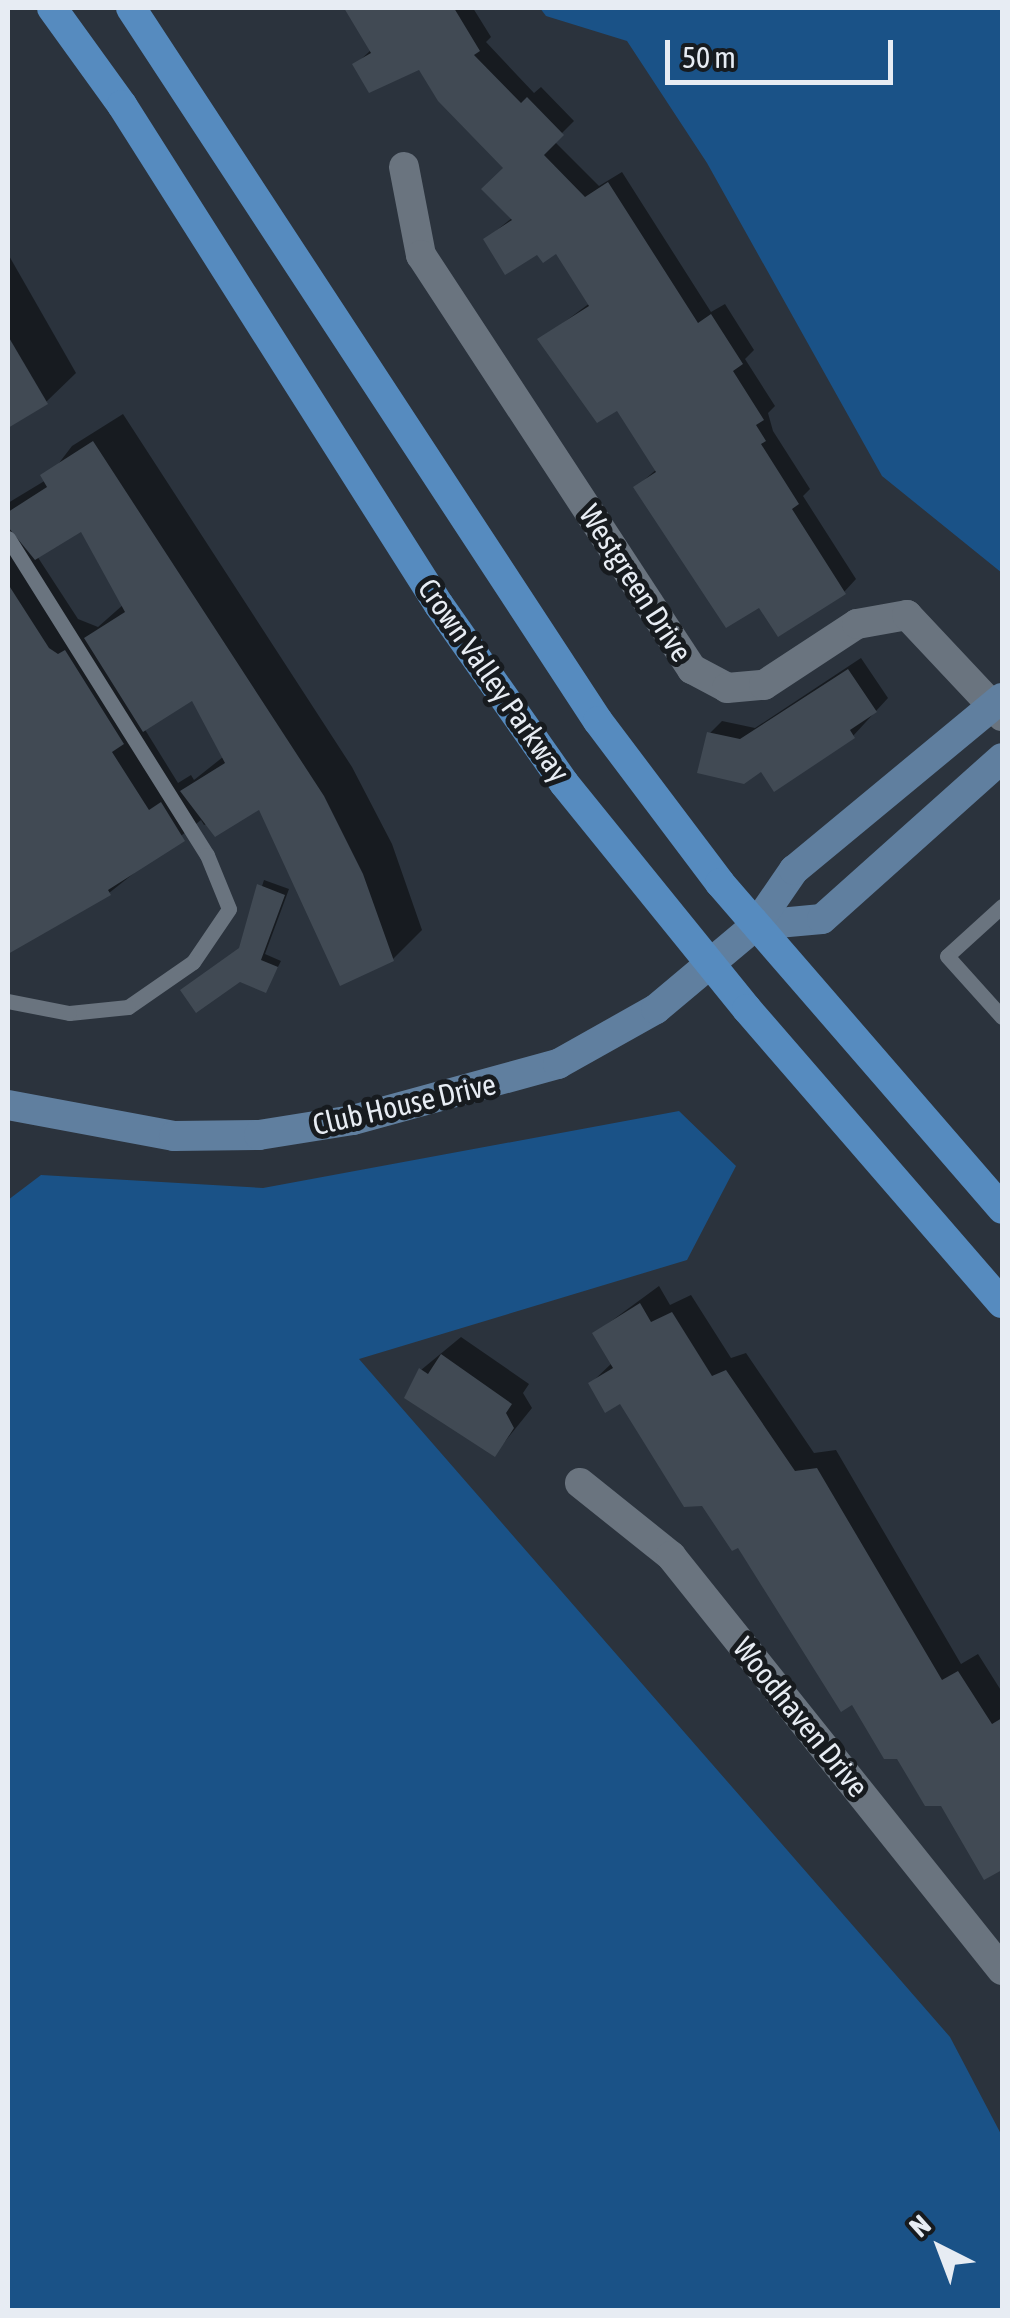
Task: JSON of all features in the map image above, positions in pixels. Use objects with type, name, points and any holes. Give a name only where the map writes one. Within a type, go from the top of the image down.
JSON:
[{"type":"main road","name":"Crown Valley Parkway","points":[[52,8],[122,105],[439,605],[564,783],[709,964],[1002,1304]]},
{"type":"main road","name":"Crown Valley Parkway","points":[[132,8],[211,121],[526,619],[756,924],[1002,1209]]},
{"type":"street","name":"Westgreen Drive","points":[[404,167],[421,256],[692,669],[727,688],[764,685],[858,624],[907,615],[1000,707]]},
{"type":"street","name":"Club House Drive","points":[[8,1105],[174,1136],[258,1135],[353,1120],[558,1064],[656,1009],[756,924],[794,870],[1000,707]]},
{"type":"street","points":[[756,924],[822,919],[1002,758]]},
{"type":"street","name":"Woodhaven Drive","points":[[580,1483],[671,1556],[992,1934],[1002,1970]]},
{"type":"lane","points":[[8,538],[207,854],[229,909],[193,962],[128,1007],[69,1014],[8,1001]]},
{"type":"lane","points":[[1002,906],[947,956],[1002,1017]]},
{"type":"shaded area","points":[[540,8],[1002,8],[1002,573],[882,476],[707,163],[627,41],[546,16]]},
{"type":"shaded area","points":[[679,1111],[736,1166],[687,1260],[359,1359],[950,2037],[1002,2136],[1002,2310],[8,2310],[8,1200],[41,1175],[263,1188]]},
{"type":"building","points":[[344,8],[454,8],[480,51],[474,55],[521,103],[527,97],[564,135],[544,155],[585,197],[608,182],[698,323],[711,314],[743,364],[733,371],[764,420],[756,425],[766,441],[761,444],[799,504],[792,509],[846,594],[778,637],[759,608],[726,628],[633,487],[656,472],[617,411],[597,423],[537,339],[589,306],[556,254],[543,263],[537,255],[505,275],[483,239],[512,220],[481,189],[503,168],[438,101],[419,70],[369,93],[352,64],[371,53]]},
{"type":"building","points":[[8,336],[48,404],[8,428]]},
{"type":"building","points":[[93,441],[324,796],[363,874],[394,961],[340,986],[259,810],[215,837],[180,791],[225,763],[192,701],[143,732],[84,638],[125,612],[81,532],[35,560],[8,527],[8,512],[47,487],[40,475]]},
{"type":"building","points":[[8,584],[49,648],[58,654],[65,650],[124,744],[112,752],[149,810],[161,802],[185,841],[108,890],[111,895],[8,954]]},
{"type":"building","points":[[848,669],[877,712],[850,730],[855,738],[774,792],[761,772],[744,784],[697,773],[707,732],[740,739]]},
{"type":"building","points":[[257,884],[285,895],[261,960],[278,967],[266,993],[240,982],[196,1013],[180,990],[239,948]]},
{"type":"building","points":[[640,1303],[651,1322],[672,1312],[712,1376],[726,1370],[795,1471],[817,1468],[942,1680],[958,1671],[992,1724],[1002,1718],[1002,1870],[984,1880],[941,1806],[925,1806],[897,1759],[884,1759],[852,1705],[841,1712],[738,1548],[732,1551],[702,1506],[684,1507],[620,1404],[605,1413],[588,1383],[613,1368],[592,1333]]},
{"type":"building","points":[[441,1354],[512,1404],[506,1413],[514,1428],[495,1457],[404,1398],[419,1368],[428,1374]]}]
